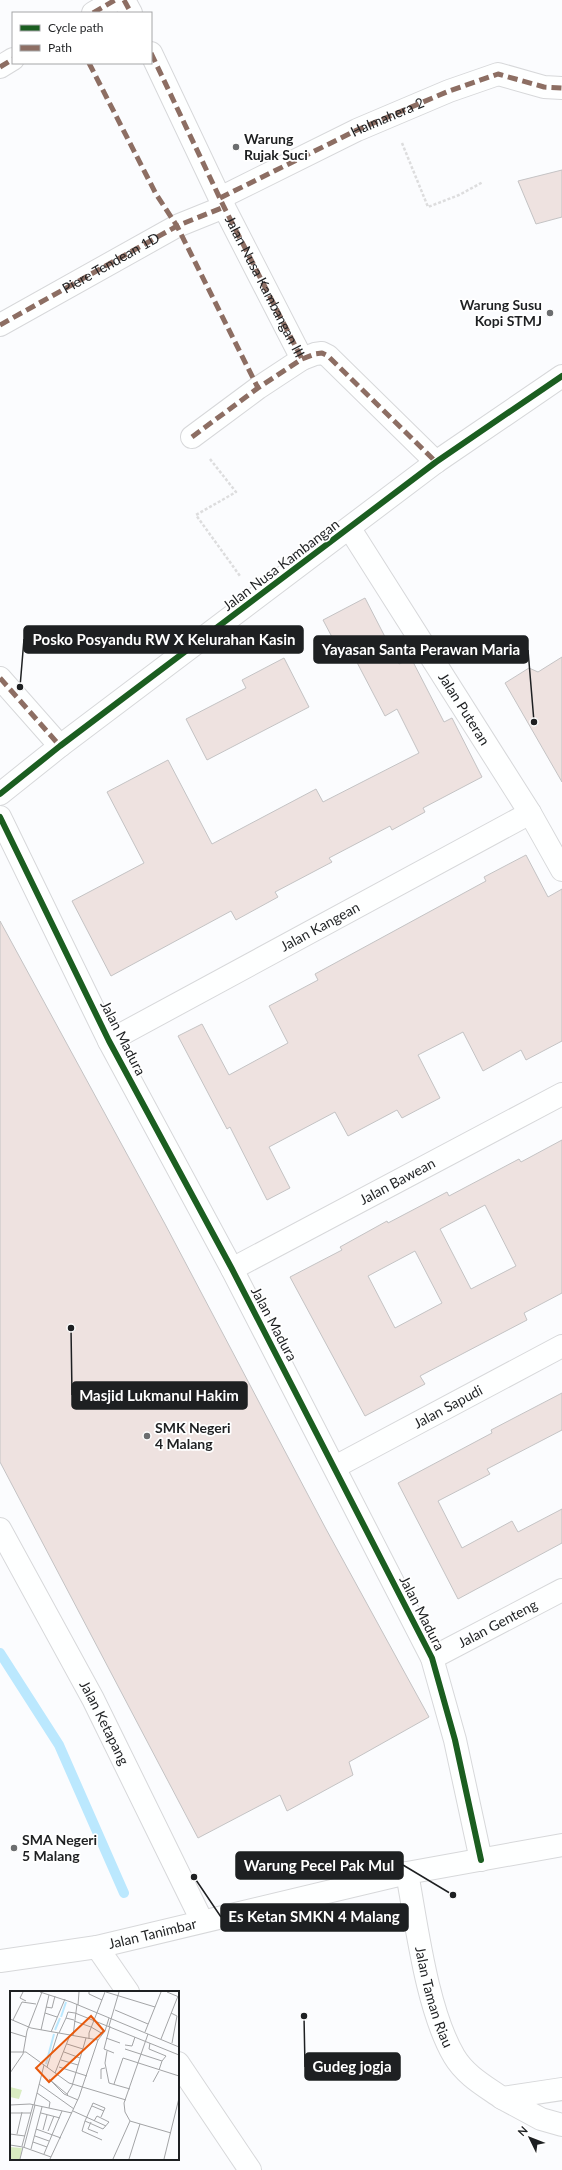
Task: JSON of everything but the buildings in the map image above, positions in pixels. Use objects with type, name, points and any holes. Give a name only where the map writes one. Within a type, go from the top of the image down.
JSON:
[{"type":"street","points":[[95,12],[115,0]]},
{"type":"street","points":[[124,0],[130,12]]},
{"type":"street","name":"Jalan Nusa Kambangan III","points":[[152,55],[222,202],[302,359],[322,353],[328,356],[436,462]]},
{"type":"street","points":[[0,67],[12,60]]},
{"type":"street","name":"Halmahera 2","points":[[222,202],[358,130],[449,91],[498,74],[544,87],[562,88]]},
{"type":"street","name":"Piere Tendean 1D","points":[[0,325],[222,202]]},
{"type":"street","points":[[192,437],[258,388],[302,359]]},
{"type":"street","name":"Jalan Nusa Kambangan","points":[[0,794],[60,746],[350,529],[436,462],[562,376]]},
{"type":"street","name":"Jalan Puteran","points":[[350,529],[530,814],[562,870]]},
{"type":"street","points":[[0,678],[60,746]]},
{"type":"street","name":"Jalan Kangean","points":[[110,1041],[530,814]]},
{"type":"street","name":"Jalan Madura","points":[[0,817],[110,1041],[232,1269],[432,1658],[455,1740],[481,1860]]},
{"type":"street","name":"Jalan Bawean","points":[[232,1269],[562,1094]]},
{"type":"street","name":"Jalan Sapudi","points":[[335,1468],[562,1346]]},
{"type":"street","name":"Jalan Ketapang","points":[[0,1529],[93,1699],[202,1921]]},
{"type":"street","name":"Jalan Genteng","points":[[432,1658],[562,1590]]},
{"type":"street","name":"Jalan Tanimbar","points":[[0,1962],[97,1947],[407,1873],[562,1845]]},
{"type":"street","name":"Jalan Taman Riau","points":[[407,1873],[432,1997],[454,2057],[470,2076],[502,2098],[541,2119],[562,2125]]},
{"type":"street","points":[[97,1947],[127,1991]]},
{"type":"street","points":[[179,2064],[250,2170]]},
{"type":"street","points":[[502,2098],[562,2089]]},
{"type":"path","points":[[408,140],[401,143],[428,207],[459,195],[483,182]]},
{"type":"path","points":[[192,437],[236,492],[196,515],[257,598]]},
{"type":"waterway","points":[[0,1653],[59,1745],[124,1893]]},
{"type":"marked path","points":[[95,12],[115,0]]},
{"type":"marked path","points":[[124,0],[130,12]]},
{"type":"marked path","points":[[152,55],[224,207],[302,359]]},
{"type":"marked path","points":[[0,67],[12,60]]},
{"type":"marked path","points":[[90,64],[156,194],[177,226],[258,388]]},
{"type":"marked path","points":[[220,198],[357,130],[449,91],[498,74],[544,87],[562,88]]},
{"type":"marked path","points":[[0,325],[177,226],[224,207]]},
{"type":"marked path","points":[[192,437],[258,388],[302,359],[322,353],[328,356],[436,462]]},
{"type":"marked path","points":[[0,678],[60,746]]},
{"type":"cycle path","points":[[0,794],[60,746],[436,462],[562,376]]},
{"type":"cycle path","points":[[0,817],[109,1041],[232,1269],[432,1658],[455,1740],[481,1860]]},
{"type":"place","name":"Warung Rujak Suci","points":[[236,147]]},
{"type":"place","name":"Warung Susu Kopi STMJ","points":[[550,313]]},
{"type":"place","name":"Posko Posyandu RW X Kelurahan Kasin","points":[[20,687]]},
{"type":"place","name":"Yayasan Santa Perawan Maria","points":[[534,722]]},
{"type":"place","name":"Masjid Lukmanul Hakim","points":[[71,1328]]},
{"type":"place","name":"SMK Negeri 4 Malang","points":[[147,1436]]},
{"type":"place","name":"SMA Negeri 5 Malang","points":[[14,1848]]},
{"type":"place","name":"Es Ketan SMKN 4 Malang","points":[[194,1877]]},
{"type":"place","name":"Warung Pecel Pak Mul","points":[[453,1895]]},
{"type":"place","name":"Gudeg jogja","points":[[304,2016]]}]
